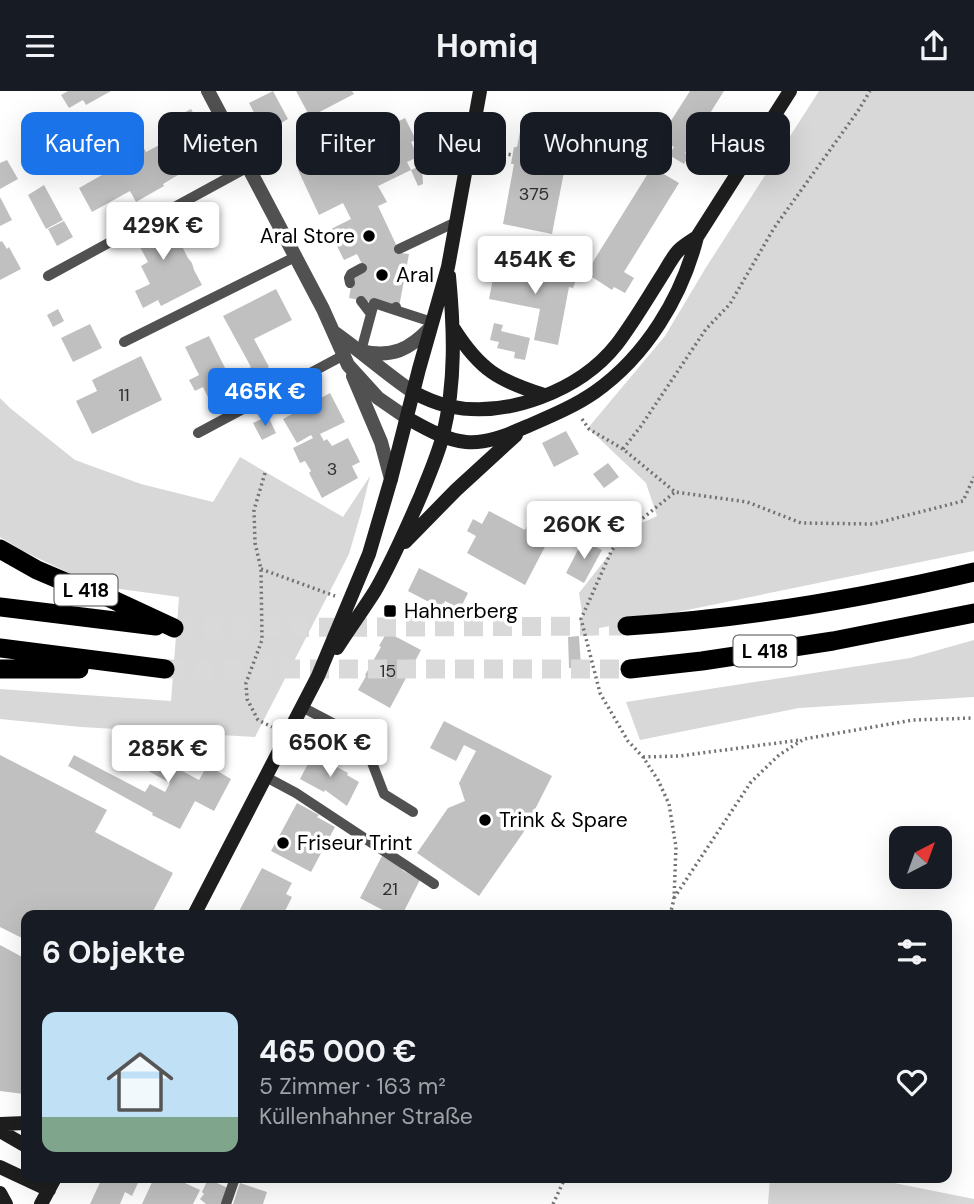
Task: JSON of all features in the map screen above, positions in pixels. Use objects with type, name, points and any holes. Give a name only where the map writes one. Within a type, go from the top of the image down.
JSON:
[{"type":"highway","name":"L 418","points":[[0,549],[37,570],[103,595],[174,628],[0,607]]},
{"type":"highway","name":"L 418","points":[[627,627],[774,610],[974,572]]},
{"type":"highway","name":"L 418","points":[[630,669],[833,641],[974,613]]},
{"type":"highway","points":[[0,648],[165,669],[0,669]]},
{"type":"main road","points":[[197,910],[318,677],[369,554],[448,267],[480,91]]},
{"type":"main road","points":[[407,418],[443,436],[468,442],[482,442],[528,426],[596,392],[640,351],[659,324],[674,297],[697,237],[790,91]]},
{"type":"main road","points":[[413,392],[448,406],[487,409],[518,404],[559,390],[580,379],[617,344],[679,251],[697,237]]},
{"type":"main road","points":[[318,677],[375,591],[431,471],[443,436],[452,378],[453,328],[448,267]]},
{"type":"main road","points":[[453,328],[468,350],[488,370],[514,385],[544,395]]},
{"type":"main road","points":[[394,554],[456,489],[528,426]]},
{"type":"main road","points":[[0,1124],[21,1123]]},
{"type":"main road","points":[[0,1131],[21,1143]]},
{"type":"main road","points":[[0,1167],[21,1174]]},
{"type":"main road","points":[[41,1204],[52,1184]]},
{"type":"main road","points":[[0,1193],[6,1204]]},
{"type":"street","points":[[215,93],[223,112]]},
{"type":"street","points":[[252,175],[334,332],[381,442],[391,478]]},
{"type":"street","points":[[361,351],[397,352],[409,347],[431,325]]},
{"type":"street","points":[[334,332],[413,392]]},
{"type":"street","points":[[346,360],[359,379],[386,404],[407,418]]},
{"type":"lane","points":[[48,276],[233,175]]},
{"type":"lane","points":[[404,249],[456,222]]},
{"type":"lane","points":[[124,342],[295,257]]},
{"type":"lane","points":[[350,283],[351,274],[362,268]]},
{"type":"lane","points":[[361,301],[371,314]]},
{"type":"lane","points":[[361,351],[374,303],[431,325]]},
{"type":"lane","points":[[198,433],[346,360]]},
{"type":"lane","points":[[302,707],[363,739],[384,794],[413,812]]},
{"type":"lane","points":[[266,777],[296,793],[434,884]]},
{"type":"lane","points":[[226,1204],[233,1183]]},
{"type":"path","points":[[623,449],[706,329],[730,304],[774,228],[859,111],[870,91]]},
{"type":"path","points":[[506,154],[512,155]]},
{"type":"path","points":[[589,429],[623,449],[675,492],[747,502],[801,523],[873,524],[964,501],[974,477]]},
{"type":"path","points":[[265,473],[254,510],[255,543],[261,569],[262,640],[246,683],[247,699],[258,720],[287,736]]},
{"type":"path","points":[[671,910],[676,847],[669,804],[658,780],[643,757],[628,741],[600,693],[581,618],[621,536],[675,492]]},
{"type":"path","points":[[261,569],[350,601]]},
{"type":"path","points":[[643,757],[679,757],[913,720],[974,718]]},
{"type":"path","points":[[674,899],[751,782],[779,755],[804,739]]},
{"type":"path","points":[[553,1204],[563,1183]]},
{"type":"shaded area","points":[[819,91],[974,91],[974,551],[585,631],[579,593],[633,527],[657,516],[646,483],[588,428],[665,336],[765,175],[790,175],[790,136]]},
{"type":"shaded area","points":[[0,398],[75,460],[141,484],[213,502],[240,457],[343,517],[370,476],[349,554],[255,737],[81,727],[0,719],[0,689],[171,701],[179,597],[113,588],[71,574],[0,537]]},
{"type":"shaded area","points":[[974,640],[974,697],[799,708],[640,740],[626,702],[910,658]]},
{"type":"shaded area","points":[[770,1183],[894,1183],[974,1199],[974,1204],[768,1204]]},
{"type":"building","points":[[68,91],[111,91],[86,105],[83,100],[69,108],[61,95]]},
{"type":"building","points":[[273,91],[288,119],[282,122],[282,112],[254,112],[249,103]]},
{"type":"building","points":[[296,91],[352,91],[354,94],[320,112],[307,112]]},
{"type":"building","points":[[690,91],[724,91],[711,112],[686,112],[684,164],[672,157],[672,119]]},
{"type":"building","points":[[405,118],[414,136],[414,141],[411,142],[414,159],[407,162],[411,170],[378,186],[387,202],[378,206],[400,253],[409,254],[399,307],[349,298],[353,274],[364,268],[357,254],[344,260],[330,232],[351,219],[343,203],[319,215],[300,175],[400,175],[400,120]]},
{"type":"building","points":[[520,132],[520,175],[563,175],[552,234],[503,224],[514,164],[511,164],[514,147],[517,147]]},
{"type":"building","points":[[158,146],[158,175],[178,175],[136,202],[130,191],[92,212],[79,188],[102,175],[144,175],[144,148],[146,152]]},
{"type":"building","points":[[7,160],[18,179],[0,189],[0,163]]},
{"type":"building","points":[[414,169],[414,175],[423,175],[423,184],[418,186],[411,170]]},
{"type":"building","points":[[647,175],[666,175],[679,183],[624,272],[634,278],[625,293],[614,287],[612,290],[586,273]]},
{"type":"building","points":[[44,185],[63,220],[46,229],[28,195]]},
{"type":"building","points":[[0,197],[12,220],[0,226]]},
{"type":"building","points":[[163,210],[202,285],[161,306],[158,300],[143,308],[135,291],[150,284],[141,266],[148,262],[130,228]]},
{"type":"building","points":[[64,221],[73,237],[57,246],[48,229]]},
{"type":"building","points":[[2,241],[7,249],[9,247],[21,269],[0,280],[0,242]]},
{"type":"building","points":[[517,260],[576,280],[573,288],[569,287],[558,345],[534,340],[540,309],[489,299],[495,268],[514,271]]},
{"type":"building","points":[[276,289],[292,320],[254,339],[269,367],[209,399],[203,387],[195,391],[189,380],[199,375],[185,347],[209,336],[230,378],[251,367],[223,316]]},
{"type":"building","points":[[58,309],[64,321],[53,327],[47,315]]},
{"type":"building","points":[[494,323],[503,325],[501,331],[530,338],[525,360],[514,358],[515,352],[497,348],[499,342],[490,340]]},
{"type":"building","points":[[90,324],[102,348],[73,362],[61,338]]},
{"type":"building","points":[[141,356],[162,400],[92,434],[76,401],[97,391],[92,380]]},
{"type":"building","points":[[330,393],[345,422],[320,434],[324,441],[327,439],[332,446],[348,438],[360,462],[352,466],[358,478],[322,498],[309,473],[311,471],[305,461],[300,463],[293,448],[313,438],[311,435],[297,443],[283,419]]},
{"type":"building","points":[[268,416],[276,433],[262,440],[253,423]]},
{"type":"building","points":[[566,431],[579,454],[554,467],[542,443]]},
{"type":"building","points":[[608,463],[619,477],[604,488],[593,474]]},
{"type":"building","points":[[538,504],[561,516],[525,585],[467,553],[476,536],[467,531],[473,519],[482,524],[489,511],[525,530]]},
{"type":"building","points":[[583,540],[602,550],[584,583],[566,573]]},
{"type":"building","points":[[419,568],[468,593],[460,609],[445,601],[442,609],[408,591]]},
{"type":"building","points":[[387,632],[421,650],[390,708],[358,690]]},
{"type":"building","points":[[579,636],[581,667],[569,668],[568,637]]},
{"type":"building","name":"Trink & Spare","points":[[444,721],[552,776],[523,833],[479,896],[417,853],[448,808],[465,801],[459,783],[476,751],[464,745],[456,761],[430,748]]},
{"type":"building","points":[[209,734],[225,744],[212,768],[231,779],[214,811],[195,801],[180,829],[68,766],[74,755],[145,792],[150,784],[165,792],[170,783],[141,767],[149,753],[199,780],[207,766],[195,759]]},
{"type":"building","points":[[313,754],[359,782],[347,806],[325,790],[324,792],[300,779]]},
{"type":"building","points":[[0,755],[107,810],[95,832],[173,873],[154,910],[21,910],[21,938],[0,927]]},
{"type":"building","points":[[297,803],[335,827],[311,872],[271,851]]},
{"type":"building","points":[[382,856],[420,880],[405,910],[383,910],[360,898]]},
{"type":"building","points":[[262,868],[292,883],[286,894],[292,897],[286,910],[240,910]]},
{"type":"building","points":[[0,945],[21,956],[21,1094],[0,1091]]},
{"type":"building","points":[[100,1183],[138,1183],[132,1196],[125,1192],[120,1204],[90,1204]]},
{"type":"building","points":[[152,1183],[185,1183],[200,1190],[193,1204],[142,1204]]},
{"type":"building","points":[[206,1183],[217,1183],[228,1188],[222,1204],[206,1204],[200,1199],[204,1194],[202,1192]]},
{"type":"building","points":[[240,1183],[267,1192],[263,1204],[233,1204]]},
{"type":"tunnel","points":[[174,628],[627,626]]},
{"type":"tunnel","points":[[165,669],[630,669]]},
{"type":"place","name":"Aral Store","points":[[369,236]]},
{"type":"place","name":"Aral","points":[[382,275]]},
{"type":"place","name":"Hahnerberg","points":[[390,611]]},
{"type":"place","name":"Trink & Spare","points":[[485,820]]},
{"type":"place","name":"Friseur Trint","points":[[283,843]]}]
